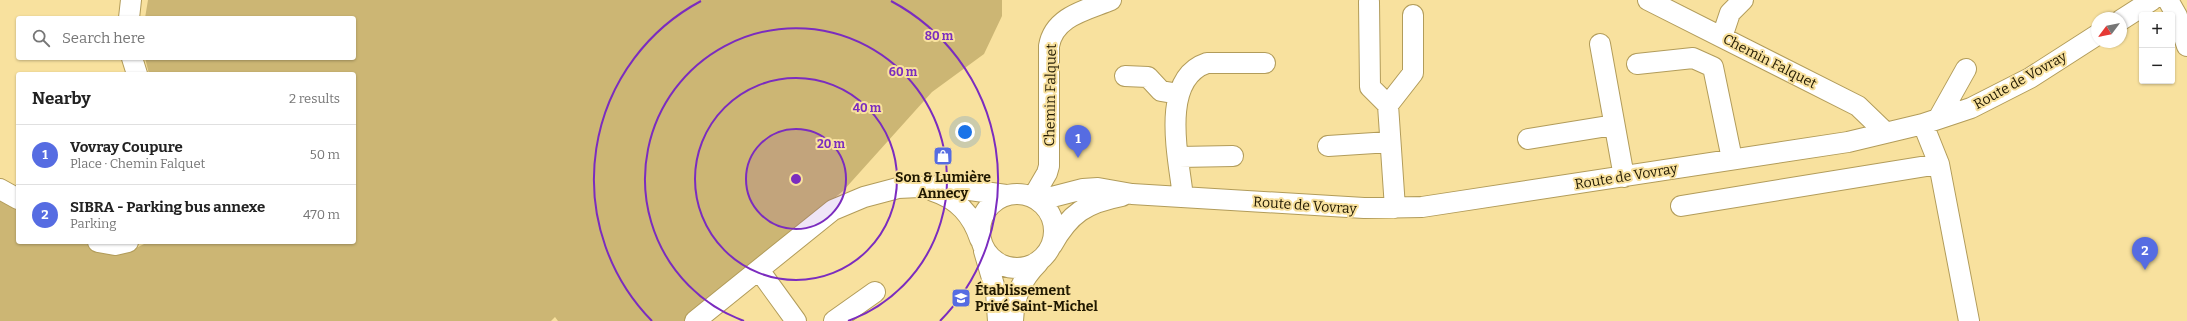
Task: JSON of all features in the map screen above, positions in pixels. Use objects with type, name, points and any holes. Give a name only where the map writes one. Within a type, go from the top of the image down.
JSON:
[{"type":"street","points":[[129,16],[131,0]]},
{"type":"street","name":"Chemin Falquet","points":[[1033,197],[1047,173],[1049,166],[1049,46],[1052,36],[1057,27],[1067,18],[1111,0]]},
{"type":"street","name":"Chemin Falquet","points":[[1648,0],[1858,106],[1885,132]]},
{"type":"street","points":[[1722,37],[1730,13],[1743,0]]},
{"type":"street","points":[[2127,16],[2152,0]]},
{"type":"street","points":[[1369,2],[1370,87],[1388,105]]},
{"type":"street","points":[[2177,12],[2187,46]]},
{"type":"street","points":[[1395,208],[1388,105],[1413,73],[1413,14]]},
{"type":"street","name":"Route de Vovray","points":[[1033,197],[1052,197],[1083,189],[1098,188],[1132,194],[1364,208],[1395,208],[1422,207],[1624,177],[1848,142],[1930,121],[1971,108],[2030,78],[2091,39]]},
{"type":"street","points":[[1600,44],[1624,177]]},
{"type":"street","points":[[1637,64],[1694,58],[1712,67],[1732,159]]},
{"type":"street","points":[[133,60],[136,72]]},
{"type":"street","points":[[1183,197],[1175,115],[1179,94],[1187,77],[1198,66],[1207,63],[1265,63]]},
{"type":"street","points":[[1966,68],[1930,121],[1969,321]]},
{"type":"street","points":[[1125,76],[1148,77],[1161,92],[1179,94]]},
{"type":"street","points":[[1528,139],[1614,125]]},
{"type":"street","points":[[1328,146],[1390,142]]},
{"type":"street","points":[[1179,157],[1233,156]]},
{"type":"street","points":[[1681,206],[1939,164]]},
{"type":"street","points":[[695,321],[834,210],[849,202],[879,192],[898,188],[942,186],[1006,195],[1020,194],[1033,197],[1044,206],[1052,218],[1054,236],[1052,246],[1046,255],[1022,281],[1014,305],[1013,321]]},
{"type":"street","points":[[922,188],[940,194],[962,206],[970,215],[981,243],[996,292],[998,321]]},
{"type":"street","points":[[0,189],[16,198]]},
{"type":"street","name":"Route de Vovray","points":[[1052,246],[1066,223],[1083,208],[1098,201],[1132,194]]},
{"type":"street","points":[[1006,195],[996,200],[988,207],[982,217],[981,243],[992,259],[1005,267],[1016,269],[1027,268],[1038,263]]},
{"type":"street","points":[[109,244],[119,244]]},
{"type":"street","points":[[759,270],[796,321]]},
{"type":"street","points":[[834,321],[875,292]]},
{"type":"shaded area","points":[[148,0],[1002,0],[1002,16],[984,54],[932,92],[843,191],[685,321],[558,321],[555,317],[551,321],[0,321],[0,193],[16,204],[16,244],[87,244],[130,251],[144,244],[356,244],[356,72],[148,72],[146,60],[356,60],[356,16],[145,16]]},
{"type":"place","name":"Son & Lumière Annecy","points":[[943,156]]},
{"type":"place","name":"Vovray Coupure","points":[[1078,158]]},
{"type":"place","name":"SIBRA - Parking bus annexe","points":[[2145,270]]},
{"type":"place","name":"Établissement Privé Saint-Michel","points":[[961,298]]}]
